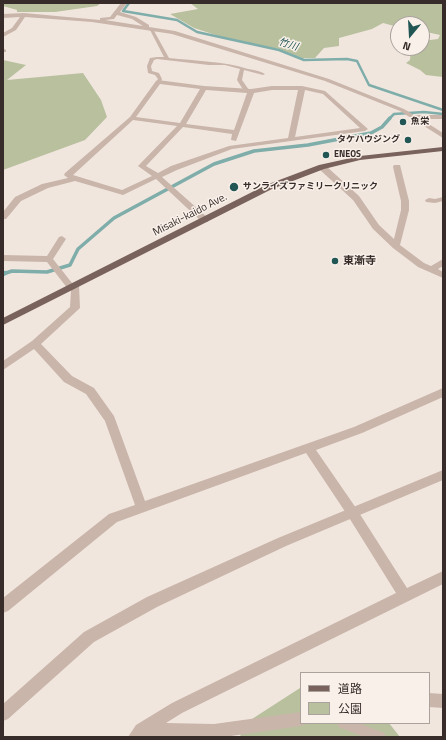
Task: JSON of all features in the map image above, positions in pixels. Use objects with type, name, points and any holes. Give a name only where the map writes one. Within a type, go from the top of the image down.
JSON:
[{"type":"main road","name":"Misaki-kaido Ave.","points":[[3,322],[269,187],[322,167],[360,158],[443,149]]},
{"type":"street","points":[[92,20],[108,19],[116,13],[124,3]]},
{"type":"street","points":[[116,13],[134,18],[150,28]]},
{"type":"street","points":[[3,16],[92,20],[173,32],[327,80],[402,110],[443,136]]},
{"type":"street","points":[[3,35],[14,29],[24,16]]},
{"type":"street","points":[[158,82],[204,88],[249,91],[272,88],[302,88],[325,93],[365,129],[231,147],[174,168],[123,193],[75,179],[68,175],[132,118],[158,82]]},
{"type":"street","points":[[204,88],[181,126],[142,166],[157,176],[205,220]]},
{"type":"street","points":[[290,140],[302,88]]},
{"type":"street","points":[[231,147],[237,133],[249,91]]},
{"type":"street","points":[[414,117],[443,117]]},
{"type":"street","points":[[132,118],[237,133]]},
{"type":"street","points":[[322,167],[356,198],[376,227],[396,246],[421,265],[443,275]]},
{"type":"street","points":[[396,246],[405,210],[397,167]]},
{"type":"street","points":[[3,217],[18,199],[45,186],[75,179]]},
{"type":"street","points":[[429,200],[435,202],[443,199]]},
{"type":"street","points":[[49,259],[62,239]]},
{"type":"street","points":[[3,258],[49,259],[73,286],[75,308],[35,344],[3,366]]},
{"type":"street","points":[[431,270],[443,262]]},
{"type":"street","points":[[35,344],[68,379],[90,391],[110,419],[142,508]]},
{"type":"street","points":[[3,606],[113,518],[358,430],[443,392]]},
{"type":"street","points":[[308,447],[352,512],[404,595]]},
{"type":"street","points":[[3,714],[89,637],[152,602],[282,542],[443,475]]},
{"type":"street","points":[[138,734],[177,708],[443,577]]},
{"type":"street","points":[[430,700],[443,701]]},
{"type":"street","points":[[138,734],[214,731],[300,719]]},
{"type":"lane","points":[[150,28],[167,59]]},
{"type":"lane","points":[[158,82],[160,78],[157,74],[150,72],[149,66],[152,59],[225,64],[263,74]]},
{"type":"lane","points":[[243,68],[238,79],[249,91]]},
{"type":"lane","points":[[346,724],[380,737]]},
{"type":"green space","points":[[3,3],[101,3],[97,6],[55,12],[17,12],[17,10],[3,6]]},
{"type":"green space","points":[[190,3],[443,3],[443,77],[426,75],[420,70],[406,63],[410,60],[410,56],[430,56],[430,40],[438,39],[440,35],[430,33],[430,16],[390,16],[390,25],[383,23],[372,29],[339,38],[339,46],[324,48],[315,58],[302,58],[279,49],[228,39],[194,28],[170,14],[198,9]]},
{"type":"green space","points":[[3,60],[26,65],[7,80],[83,73],[101,100],[107,117],[85,140],[3,170]]},
{"type":"green space","points":[[300,688],[300,724],[390,724],[400,737],[241,737],[238,728]]},
{"type":"waterway","name":"竹川","points":[[129,3],[123,11],[177,20],[197,32],[279,50],[304,60],[347,59],[357,61],[369,85],[443,110]]},
{"type":"waterway","points":[[390,118],[394,114],[424,112],[443,114]]},
{"type":"waterway","points":[[5,273],[3,274],[12,271],[47,272],[70,265],[78,249],[114,218],[214,164],[254,151],[308,145],[371,133],[382,127],[390,118]]},
{"type":"place","name":"魚栄","points":[[403,122]]},
{"type":"place","name":"タケハウジング","points":[[408,140]]},
{"type":"place","name":"ENEOS","points":[[326,155]]},
{"type":"place","name":"サンライズファミリークリニック","points":[[234,187]]},
{"type":"place","name":"東漸寺","points":[[335,261]]}]
